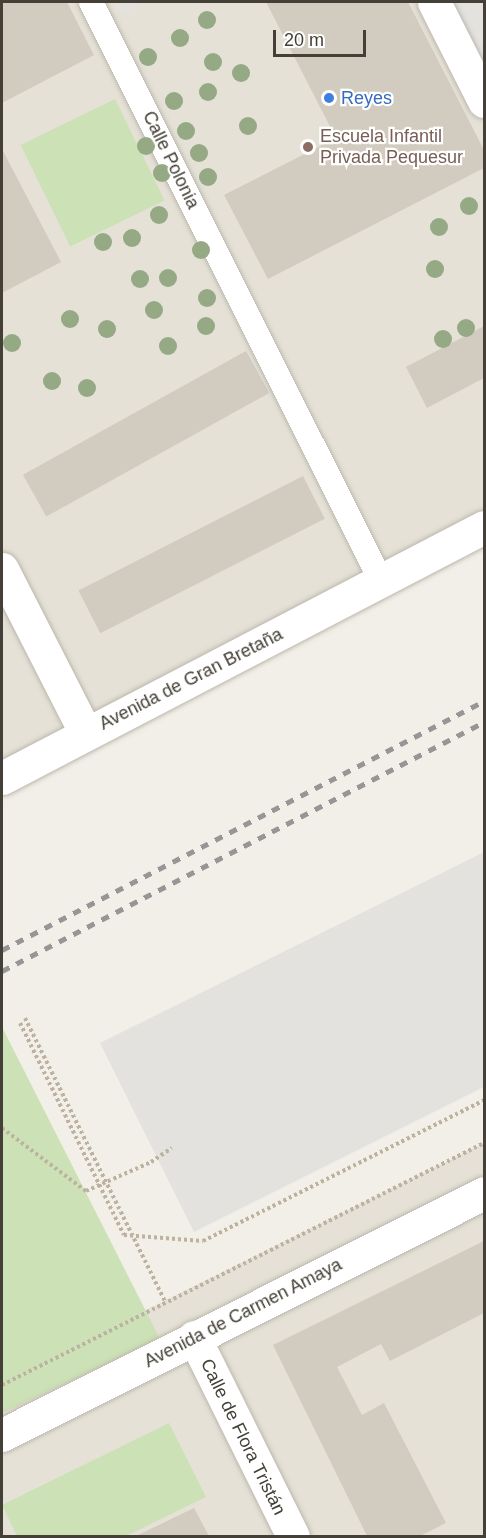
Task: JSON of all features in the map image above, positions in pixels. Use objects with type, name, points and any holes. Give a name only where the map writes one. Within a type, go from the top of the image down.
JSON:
[{"type":"street","name":"Calle Polonia","points":[[91,2],[381,581]]},
{"type":"street","points":[[434,2],[484,101]]},
{"type":"street","name":"Avenida de Gran Bretaña","points":[[2,778],[484,527]]},
{"type":"street","points":[[2,569],[86,734]]},
{"type":"street","name":"Avenida de Carmen Amaya","points":[[2,1434],[484,1192]]},
{"type":"street","name":"Calle de Flora Tristán","points":[[194,1338],[293,1536]]},
{"type":"path","points":[[25,1018],[165,1301]]},
{"type":"path","points":[[20,1023],[124,1235],[203,1241],[484,1100]]},
{"type":"path","points":[[2,1128],[86,1191],[151,1162],[171,1148]]},
{"type":"path","points":[[2,1385],[165,1301],[484,1143]]},
{"type":"shaded area","points":[[2,2],[484,2],[484,527],[2,778]]},
{"type":"shaded area","points":[[114,2],[147,2],[121,15]]},
{"type":"shaded area","points":[[440,2],[484,2],[484,88]]},
{"type":"shaded area","points":[[484,852],[484,1087],[194,1232],[100,1043]]},
{"type":"shaded area","points":[[484,1143],[484,1536],[2,1536],[2,1381]]},
{"type":"green space","points":[[115,99],[165,201],[70,247],[21,145]]},
{"type":"green space","points":[[2,1027],[160,1339],[2,1413]]},
{"type":"green space","points":[[169,1423],[206,1497],[126,1536],[17,1536],[2,1505]]},
{"type":"building","points":[[2,2],[67,2],[94,55],[2,103]]},
{"type":"building","points":[[266,2],[408,2],[484,150],[484,168],[268,279],[224,195],[336,138]]},
{"type":"building","points":[[2,149],[61,262],[2,293]]},
{"type":"building","points":[[484,326],[484,378],[427,408],[406,367]]},
{"type":"building","points":[[246,351],[269,393],[46,517],[23,475]]},
{"type":"building","points":[[303,476],[325,519],[100,633],[78,590]]},
{"type":"building","points":[[484,1241],[484,1313],[390,1361],[381,1344],[337,1367],[362,1415],[384,1403],[446,1523],[420,1536],[367,1536],[273,1345]]},
{"type":"building","points":[[194,1508],[209,1536],[136,1536]]},
{"type":"railway","points":[[2,950],[484,701]]},
{"type":"railway","points":[[2,971],[484,722]]},
{"type":"place","name":"Reyes","points":[[329,98]]},
{"type":"place","name":"Escuela Infantil Privada Pequesur","points":[[308,147]]}]
